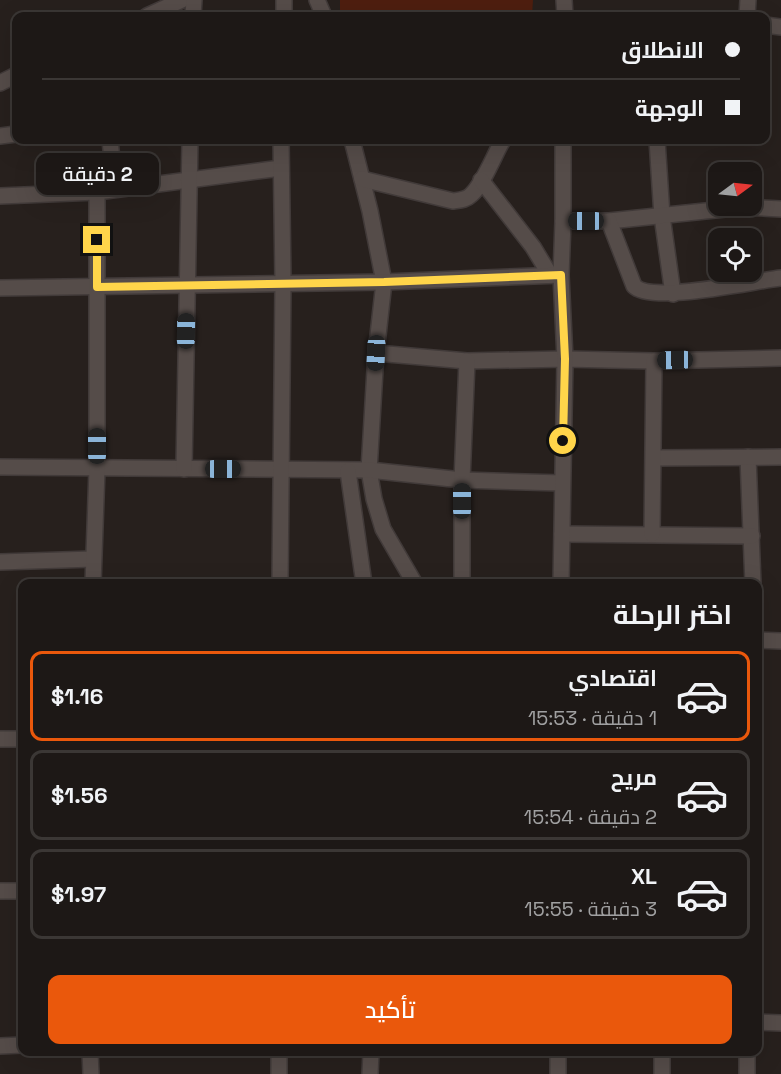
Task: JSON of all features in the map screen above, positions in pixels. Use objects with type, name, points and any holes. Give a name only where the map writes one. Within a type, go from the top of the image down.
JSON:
[{"type":"street","points":[[156,12],[182,0]]},
{"type":"street","points":[[110,144],[115,189]]},
{"type":"street","points":[[184,469],[190,144]]},
{"type":"street","points":[[280,579],[284,282],[281,144]]},
{"type":"street","points":[[353,144],[384,282],[376,353],[369,470],[374,499],[383,529],[413,579]]},
{"type":"street","points":[[362,179],[453,201],[464,200],[471,195],[481,180],[500,144]]},
{"type":"street","points":[[561,579],[565,359],[556,275],[563,221],[563,144]]},
{"type":"street","points":[[657,144],[662,216],[673,294]]},
{"type":"street","points":[[0,196],[97,192],[281,168]]},
{"type":"street","points":[[481,180],[556,275]]},
{"type":"street","points":[[93,579],[97,469],[97,192]]},
{"type":"street","points":[[563,221],[609,221],[744,207],[781,209]]},
{"type":"street","points":[[609,221],[634,286],[643,292],[673,294],[781,278]]},
{"type":"street","points":[[0,288],[384,282],[556,275]]},
{"type":"street","points":[[376,353],[467,361],[781,358]]},
{"type":"street","points":[[462,579],[462,480],[467,361]]},
{"type":"street","points":[[652,534],[654,361]]},
{"type":"street","points":[[748,457],[753,579]]},
{"type":"street","points":[[654,458],[781,457]]},
{"type":"street","points":[[0,467],[369,470],[462,480],[562,483]]},
{"type":"street","points":[[348,471],[363,579]]},
{"type":"street","points":[[562,534],[752,536]]},
{"type":"street","points":[[0,562],[93,559]]},
{"type":"street","points":[[762,640],[781,641]]},
{"type":"street","points":[[0,739],[18,739]]},
{"type":"street","points":[[0,891],[18,891]]},
{"type":"street","points":[[762,1022],[781,1023]]},
{"type":"street","points":[[0,1046],[18,1045]]},
{"type":"street","points":[[90,1056],[91,1074]]},
{"type":"street","points":[[279,1056],[279,1074]]},
{"type":"street","points":[[370,1074],[371,1056]]},
{"type":"street","points":[[558,1056],[558,1074]]},
{"type":"street","points":[[662,1056],[662,1074]]},
{"type":"street","points":[[747,1056],[747,1074]]},
{"type":"shaded area","points":[[340,0],[533,0],[532,12],[340,12]]},
{"type":"route","points":[[97,240],[97,287],[384,282],[561,275],[565,359],[563,441]]}]
